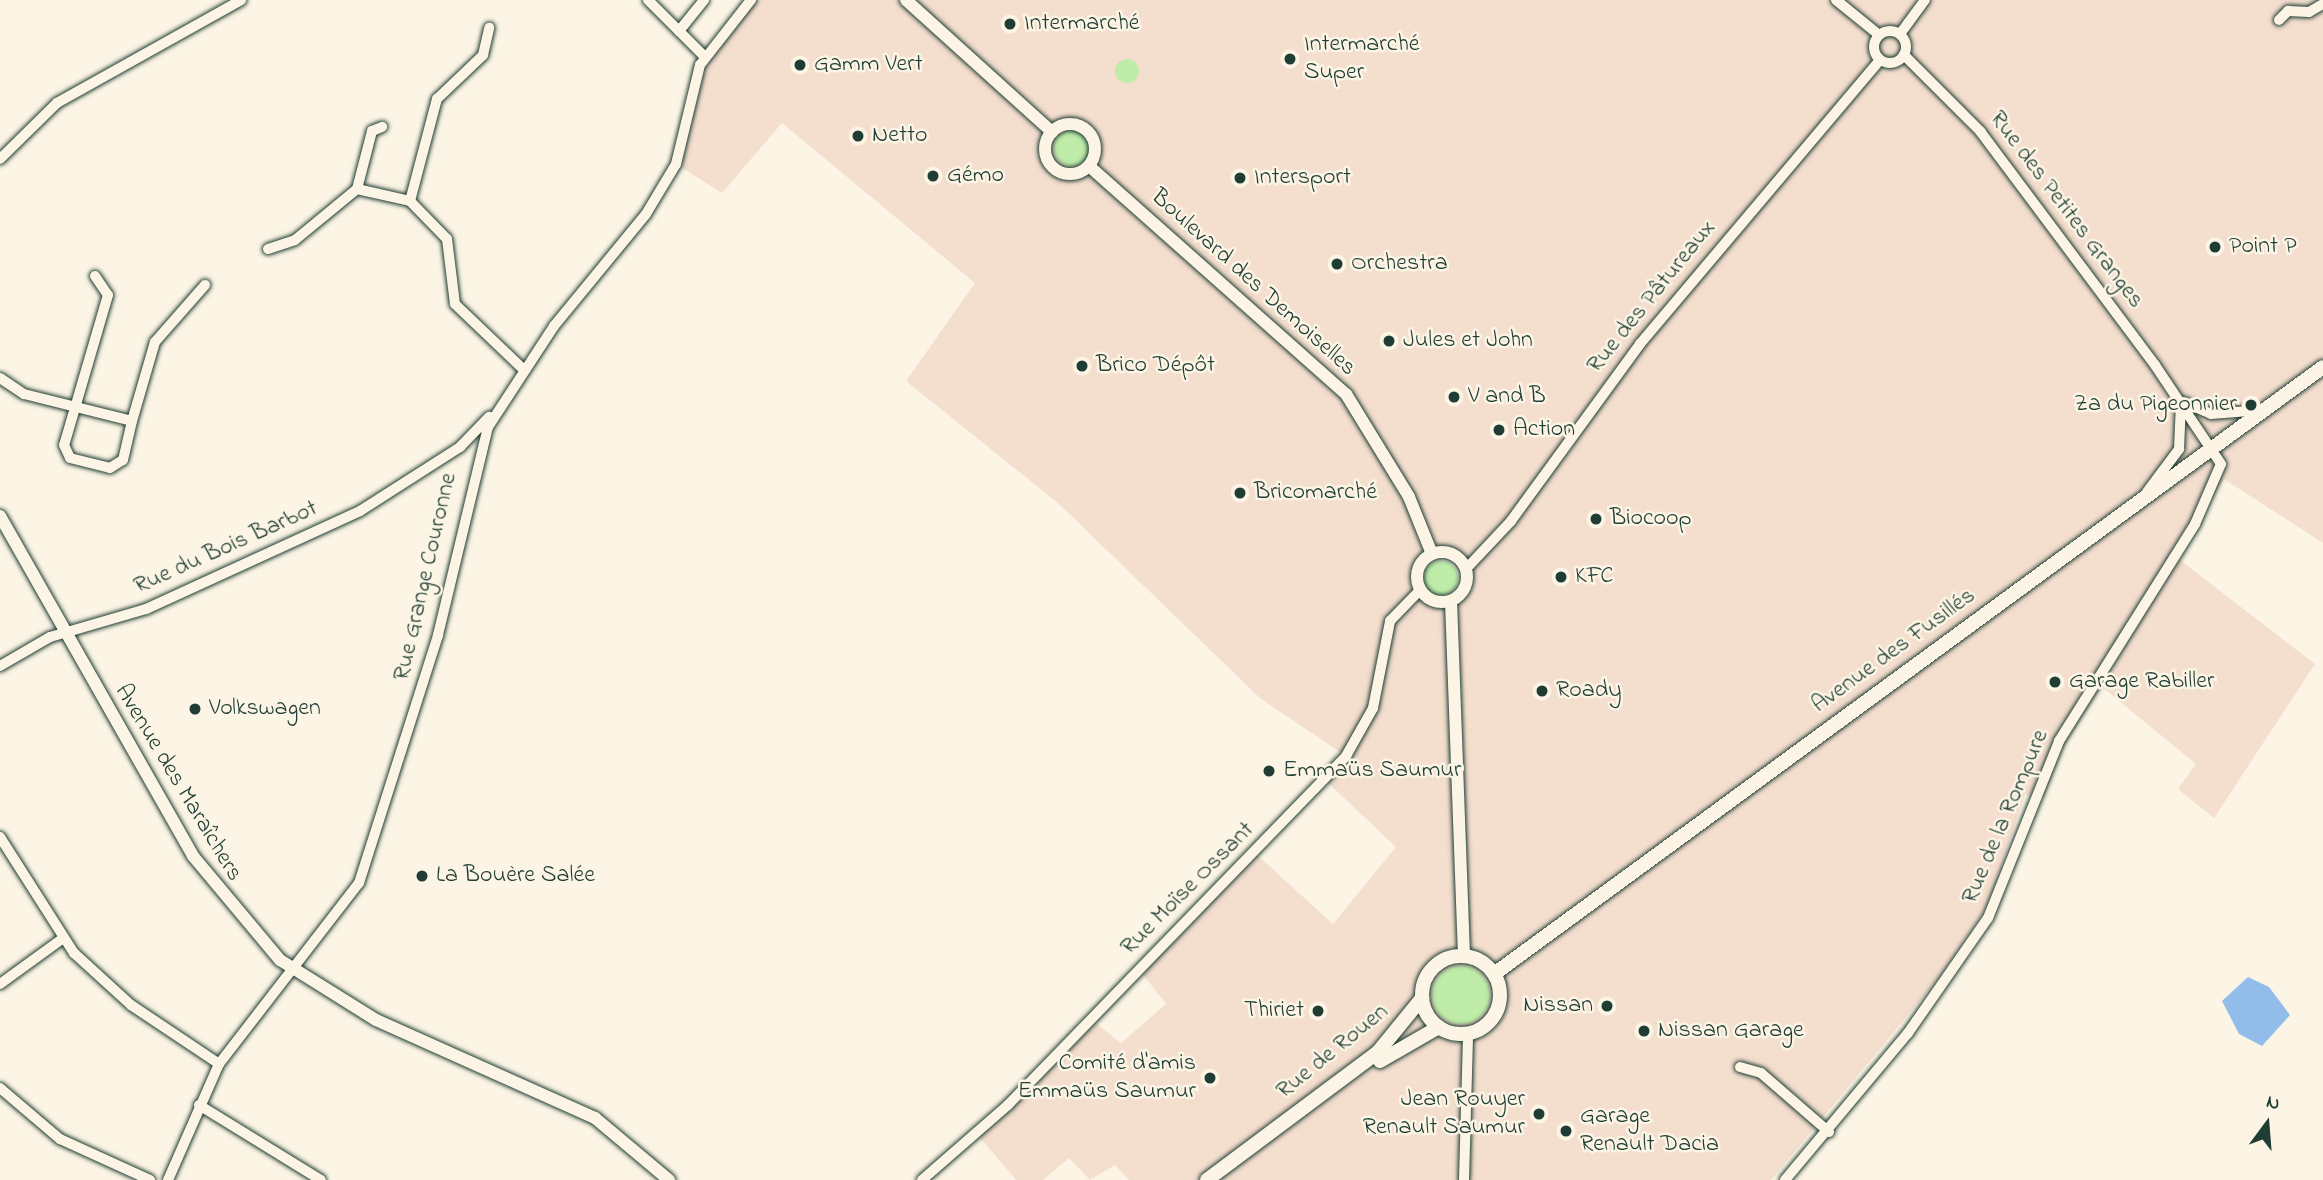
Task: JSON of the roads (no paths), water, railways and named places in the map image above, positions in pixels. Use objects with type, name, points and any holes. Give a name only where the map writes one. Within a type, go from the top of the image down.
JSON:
[{"type":"main road","name":"Avenue des Fusillés","points":[[1494,974],[2323,367]]},
{"type":"main road","points":[[1464,956],[1494,974],[1500,995],[1494,1015],[1468,1033],[1438,1027],[1422,998],[1431,971],[1464,956]]},
{"type":"main road","name":"Rue de Rouen","points":[[1207,1180],[1378,1052],[1422,998]]},
{"type":"main road","name":"Rue de Rouen","points":[[1266,1137],[1293,1125],[1415,1035],[1438,1027]]},
{"type":"street","points":[[0,159],[57,103],[241,0]]},
{"type":"street","points":[[648,0],[705,57]]},
{"type":"street","points":[[680,32],[704,0]]},
{"type":"street","name":"Rue Grange Couronne","points":[[168,1180],[219,1064],[291,969],[342,912],[377,836],[438,635],[478,449],[498,408],[523,369],[666,181],[705,57],[751,0]]},
{"type":"street","points":[[906,0],[1052,132]]},
{"type":"street","points":[[1836,0],[1880,35],[1900,34]]},
{"type":"street","points":[[1880,35],[1874,50],[1880,60],[1896,62],[1904,55],[1900,34],[1925,0]]},
{"type":"street","points":[[2279,20],[2288,11],[2309,12],[2323,4]]},
{"type":"street","points":[[410,201],[437,99],[483,55],[489,28]]},
{"type":"street","name":"Rue des Petites Granges","points":[[1904,55],[1962,107],[2213,446]]},
{"type":"street","name":"Rue des Pâtureaux","points":[[1466,569],[1511,521],[1658,323],[1880,60]]},
{"type":"street","points":[[1070,124],[1088,131],[1095,144],[1089,166],[1065,174],[1051,164],[1045,148],[1052,132],[1070,124]]},
{"type":"street","points":[[268,249],[295,240],[357,189],[372,131],[382,127]]},
{"type":"street","name":"Boulevard des Demoiselles","points":[[1089,166],[1346,394],[1409,497],[1432,554]]},
{"type":"street","points":[[357,189],[410,201],[447,239],[455,304],[523,369]]},
{"type":"street","points":[[95,276],[108,295],[64,445],[70,458],[110,468],[123,460],[155,342],[205,285]]},
{"type":"street","points":[[0,378],[24,394],[132,421]]},
{"type":"street","points":[[2143,497],[2179,449],[2181,401],[2211,414],[2265,409]]},
{"type":"street","name":"Rue du Bois Barbot","points":[[0,666],[67,631],[146,609],[335,522],[460,447],[498,408]]},
{"type":"street","name":"Rue de la Rompure","points":[[1785,1180],[1829,1132],[1988,918],[2059,740],[2211,492],[2221,464],[2213,446]]},
{"type":"street","points":[[460,447],[478,449]]},
{"type":"street","name":"Avenue des Maraîchers","points":[[0,516],[193,856],[240,918],[291,969],[376,1020],[595,1118],[669,1180]]},
{"type":"street","points":[[1451,601],[1430,599],[1420,590],[1419,567],[1432,554],[1453,554],[1466,569],[1467,585],[1451,601],[1464,956]]},
{"type":"street","name":"Rue Moïse Ossant","points":[[922,1180],[1008,1105],[1346,756],[1373,708],[1390,621],[1420,590]]},
{"type":"street","points":[[2,843],[62,939],[131,1005],[219,1064]]},
{"type":"street","points":[[0,985],[62,939]]},
{"type":"street","points":[[1464,1180],[1468,1033]]},
{"type":"street","points":[[1740,1067],[1762,1073],[1829,1132]]},
{"type":"street","points":[[0,1088],[60,1139],[150,1180]]},
{"type":"street","points":[[199,1105],[321,1180]]},
{"type":"water","points":[[2248,977],[2269,987],[2290,1015],[2262,1046],[2239,1034],[2222,1001]]},
{"type":"place","name":"Intermarché","points":[[1010,24]]},
{"type":"place","name":"Intermarché Super","points":[[1290,59]]},
{"type":"place","name":"Gamm Vert","points":[[800,65]]},
{"type":"place","name":"Netto","points":[[858,136]]},
{"type":"place","name":"Gémo","points":[[933,176]]},
{"type":"place","name":"Intersport","points":[[1240,178]]},
{"type":"place","name":"Point P","points":[[2215,247]]},
{"type":"place","name":"Orchestra","points":[[1337,264]]},
{"type":"place","name":"Jules et John","points":[[1389,341]]},
{"type":"place","name":"Brico Dépôt","points":[[1082,366]]},
{"type":"place","name":"V and B","points":[[1454,397]]},
{"type":"place","name":"Za du Pigeonnier","points":[[2251,405]]},
{"type":"place","name":"Action","points":[[1499,430]]},
{"type":"place","name":"Bricomarché","points":[[1240,493]]},
{"type":"place","name":"Biocoop","points":[[1596,519]]},
{"type":"place","name":"KFC","points":[[1561,577]]},
{"type":"place","name":"Garage Rabiller","points":[[2055,682]]},
{"type":"place","name":"Roady","points":[[1542,691]]},
{"type":"place","name":"Volkswagen","points":[[195,709]]},
{"type":"place","name":"Emmaüs Saumur","points":[[1269,771]]},
{"type":"place","name":"La Bouère Salée","points":[[422,876]]},
{"type":"place","name":"Nissan","points":[[1607,1006]]},
{"type":"place","name":"Thiriet","points":[[1318,1011]]},
{"type":"place","name":"Nissan Garage","points":[[1644,1031]]},
{"type":"place","name":"Comité d'amis Emmaüs Saumur","points":[[1210,1078]]},
{"type":"place","name":"Jean Rouyer Renault Saumur","points":[[1539,1114]]},
{"type":"place","name":"Garage Renault Dacia","points":[[1566,1131]]}]
